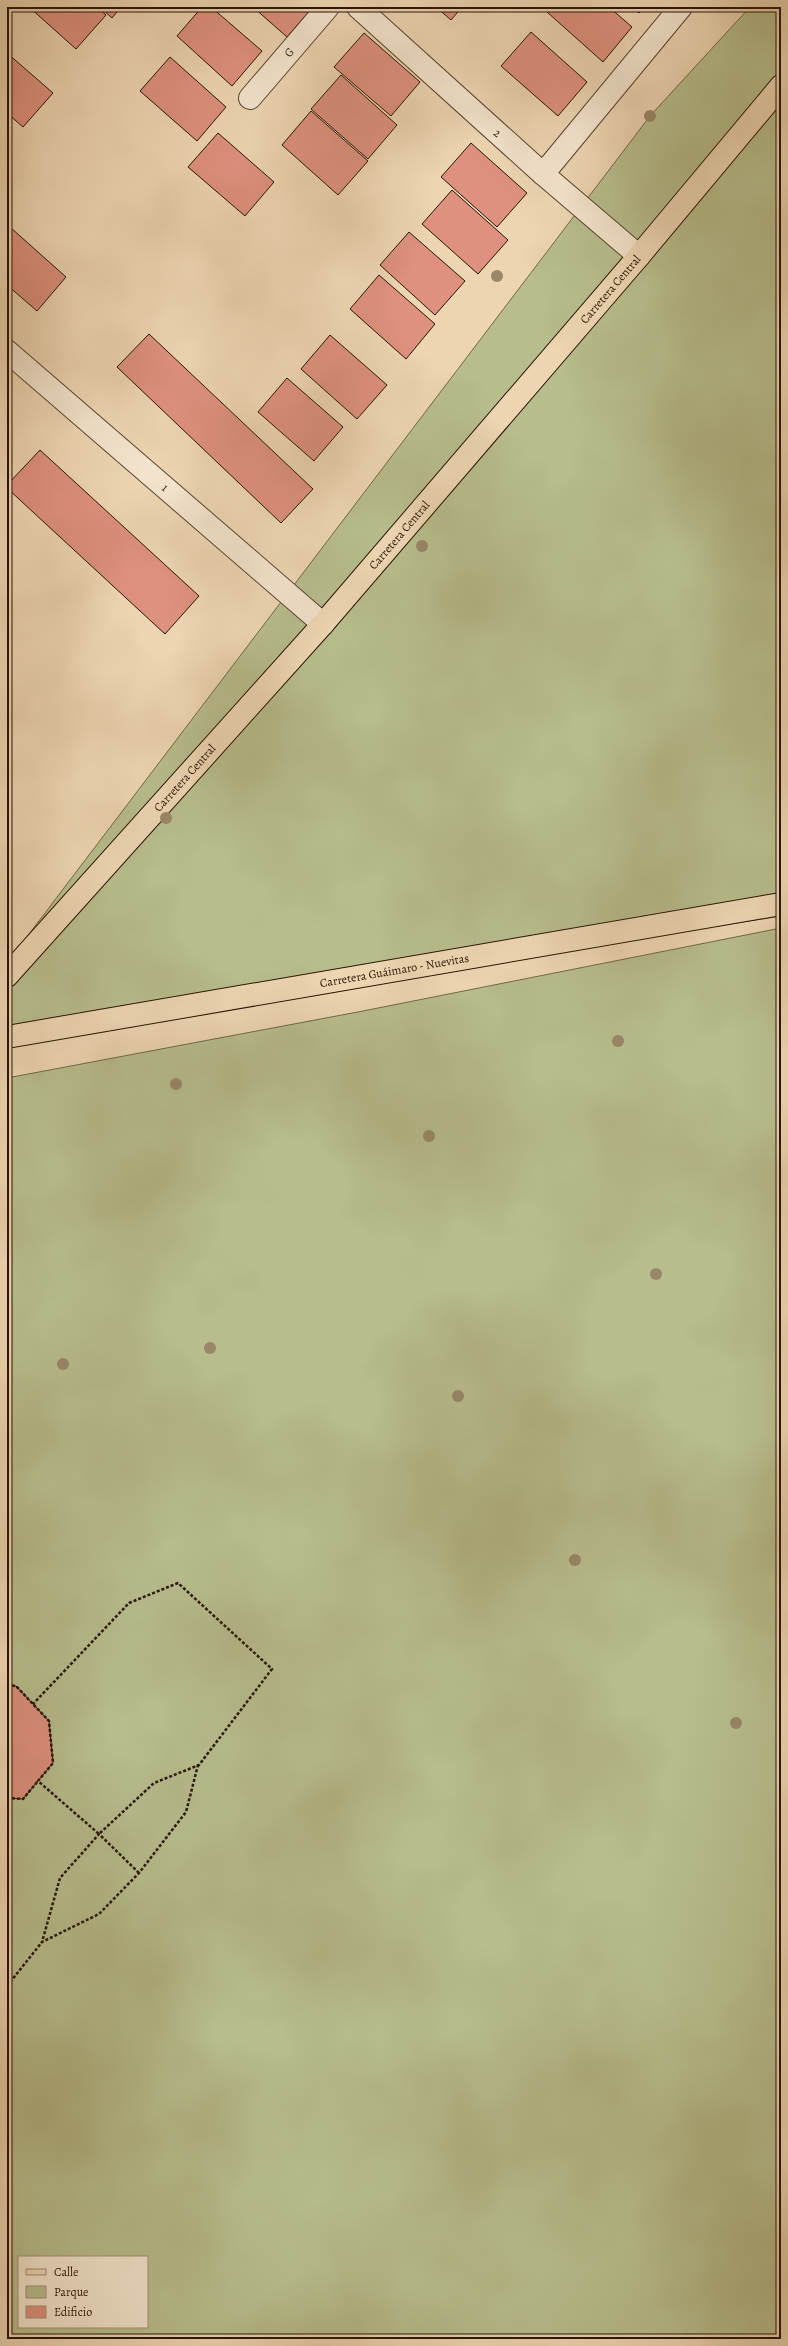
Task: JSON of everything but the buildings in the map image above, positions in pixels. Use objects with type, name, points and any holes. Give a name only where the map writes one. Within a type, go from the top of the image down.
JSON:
[{"type":"main road","name":"Carretera Central","points":[[7,976],[322,624],[639,256],[781,86]]},
{"type":"main road","name":"Carretera Guáimaro - Nuevitas","points":[[7,1037],[781,904]]},
{"type":"street","name":"G","points":[[250,98],[328,7]]},
{"type":"street","name":"2","points":[[358,7],[543,174],[639,256]]},
{"type":"street","points":[[543,174],[681,7]]},
{"type":"street","name":"1","points":[[7,351],[322,624]]},
{"type":"path","points":[[33,1704],[129,1603],[178,1583],[272,1669],[199,1765],[186,1812],[139,1873],[98,1914],[42,1942]]},
{"type":"path","points":[[7,1685],[16,1686],[49,1721],[53,1763],[23,1799],[7,1798]]},
{"type":"path","points":[[7,1986],[42,1942],[60,1878],[99,1834],[154,1783],[199,1765]]},
{"type":"path","points":[[38,1781],[99,1834],[139,1873]]},
{"type":"green space","points":[[750,7],[781,7],[781,916],[7,1038],[7,963],[650,116]]},
{"type":"green space","points":[[781,928],[781,2339],[7,2339],[7,1078],[363,1011]]}]
